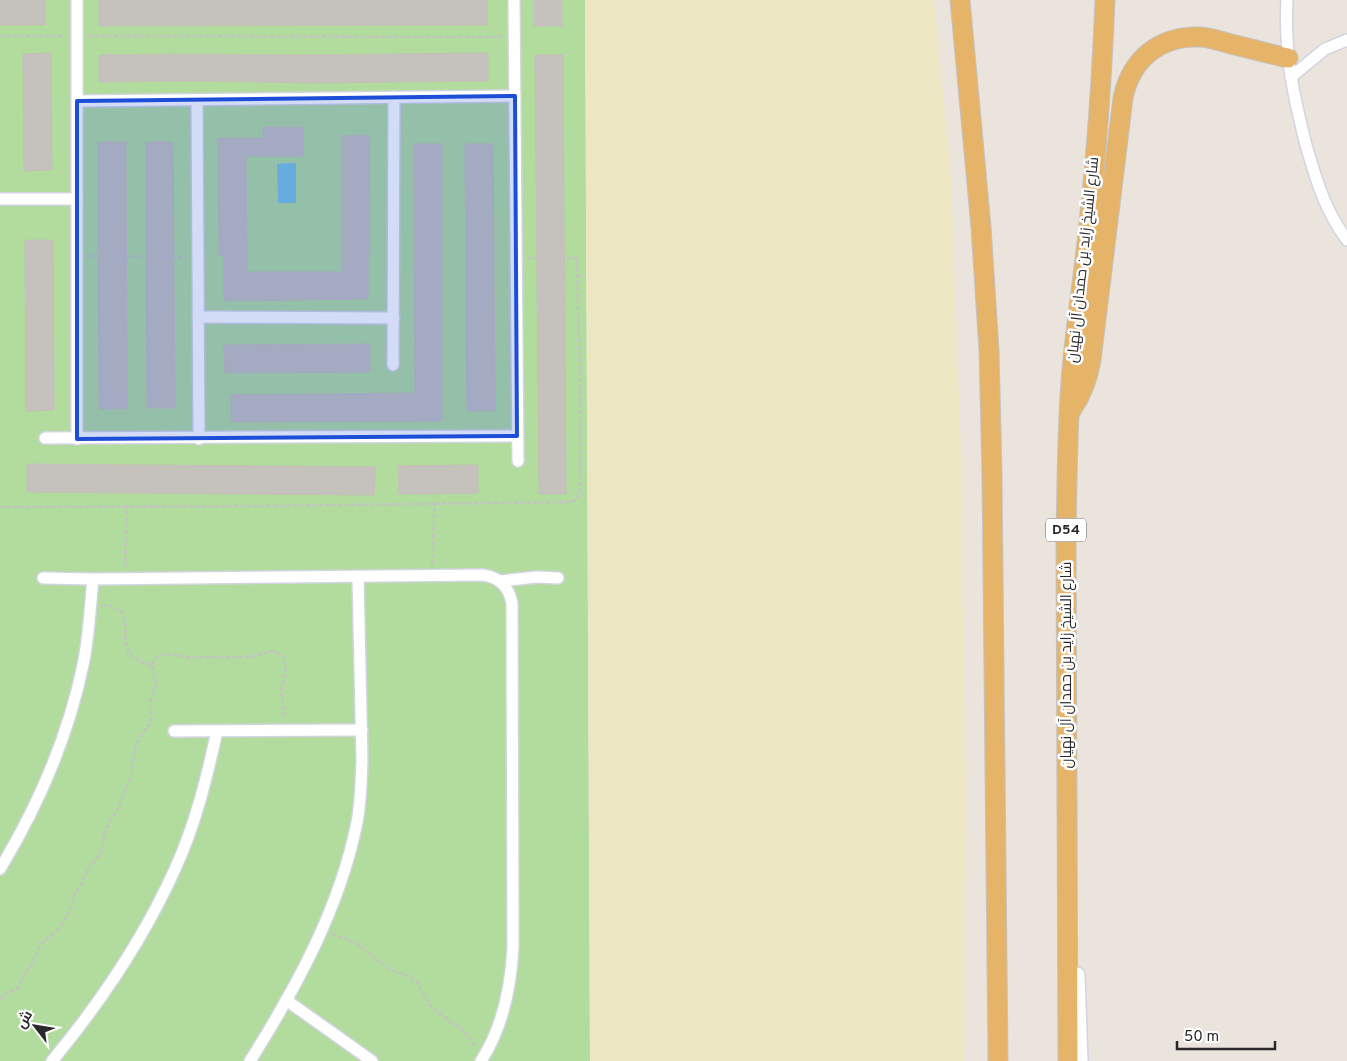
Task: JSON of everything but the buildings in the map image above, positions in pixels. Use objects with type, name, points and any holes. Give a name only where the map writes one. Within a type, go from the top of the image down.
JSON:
[{"type":"highway","points":[[960,0],[981,227],[989,350],[998,1061]]},
{"type":"highway","name":"شارع الشيخ زايد بن حمدان آل نهيان","points":[[1068,1061],[1067,460],[1069,412],[1079,303],[1097,137],[1105,0]]},
{"type":"highway","points":[[1069,412],[1082,392],[1092,360],[1123,98],[1125,87],[1134,67],[1143,57],[1161,45],[1172,40],[1192,37],[1211,39],[1289,68]]},
{"type":"street","points":[[77,0],[77,438]]},
{"type":"street","points":[[514,0],[518,462]]},
{"type":"street","points":[[1287,0],[1286,18],[1289,68],[1296,107],[1319,189],[1333,219],[1347,240]]},
{"type":"street","points":[[1289,68],[1347,40]]},
{"type":"street","points":[[77,102],[515,96]]},
{"type":"street","points":[[394,97],[394,365]]},
{"type":"street","points":[[197,100],[199,438]]},
{"type":"street","points":[[0,199],[77,199]]},
{"type":"street","points":[[198,317],[394,318]]},
{"type":"street","points":[[45,438],[517,436]]},
{"type":"street","points":[[43,578],[483,575],[500,581],[509,591],[512,603],[513,948],[510,982],[504,1008],[498,1028],[482,1060]]},
{"type":"street","points":[[250,1061],[286,1000],[321,932],[352,846],[361,791],[362,730],[358,577]]},
{"type":"street","points":[[500,581],[537,577],[558,578]]},
{"type":"street","points":[[0,869],[34,806],[66,729],[83,664],[93,579]]},
{"type":"street","points":[[1067,729],[1074,767],[1080,1061]]},
{"type":"street","points":[[174,731],[362,730]]},
{"type":"street","points":[[52,1061],[75,1034],[103,995],[133,948],[176,869],[207,778],[217,731]]},
{"type":"street","points":[[286,1000],[372,1061]]},
{"type":"path","points":[[0,36],[514,37]]},
{"type":"path","points":[[77,256],[198,257]]},
{"type":"path","points":[[0,507],[266,506],[569,502],[576,500],[580,492],[577,258],[516,258]]},
{"type":"path","points":[[431,576],[435,503]]},
{"type":"path","points":[[124,578],[127,507]]},
{"type":"path","points":[[91,604],[115,607],[121,612],[125,619],[128,651],[135,659],[152,665]]},
{"type":"path","points":[[0,999],[6,993],[18,987],[23,976],[32,965],[41,944],[63,923],[87,870],[101,853],[106,829],[127,788],[136,745],[151,719],[150,704],[156,682],[152,665],[155,659],[164,654],[189,658],[250,657],[272,651],[280,654],[284,659],[285,666],[285,677],[281,691],[284,711],[282,731]]},
{"type":"path","points":[[321,932],[337,935],[357,944],[389,969],[416,981],[430,1005],[464,1031],[473,1041],[482,1060]]},
{"type":"highlighted area","points":[[515,96],[517,436],[77,439],[77,101]]},
{"type":"green space","points":[[0,0],[585,0],[590,1061],[0,1061]]},
{"type":"sand","points":[[585,0],[934,0],[951,178],[961,454],[965,786],[964,1061],[590,1061]]},
{"type":"water","points":[[296,163],[296,203],[278,203],[277,164]]}]
